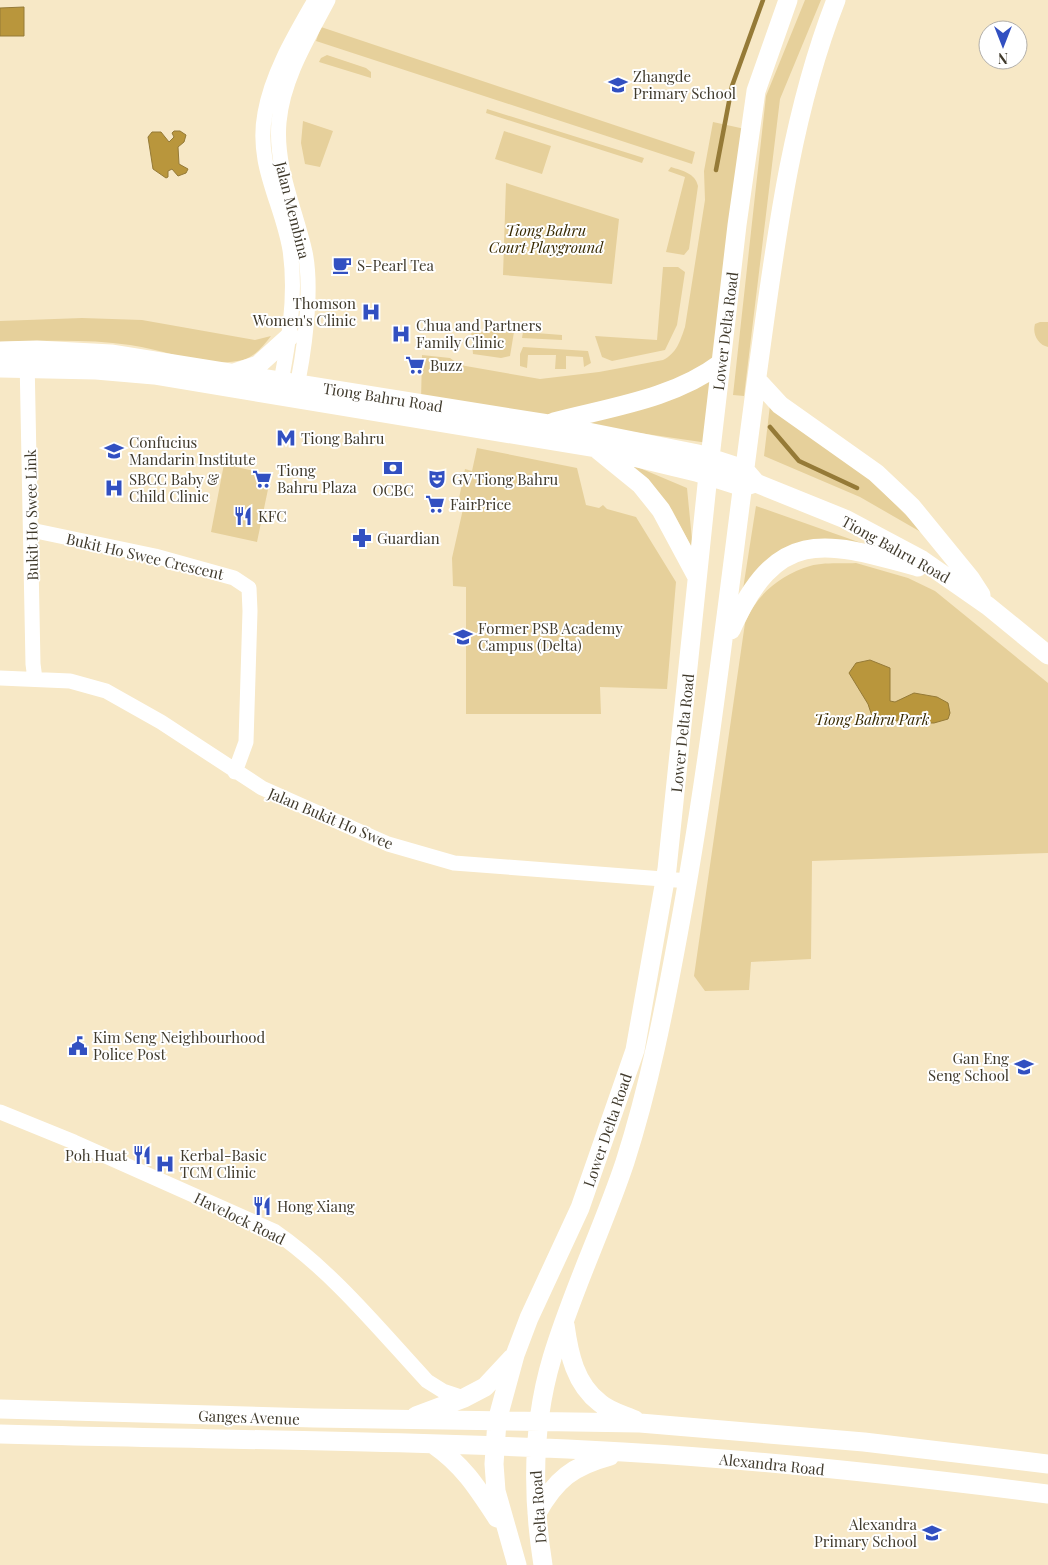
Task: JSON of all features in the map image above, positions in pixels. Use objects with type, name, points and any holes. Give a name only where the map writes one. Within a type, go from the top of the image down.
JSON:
[{"type":"main road","name":"Lower Delta Road","points":[[495,1447],[497,1421],[515,1355],[529,1318],[580,1208],[635,1050],[666,879],[709,466],[756,91],[788,0]]},
{"type":"main road","name":"Lower Delta Road","points":[[536,1448],[551,1360],[625,1161],[656,1055],[689,881],[748,480],[757,380],[774,251],[800,119],[825,28],[836,0]]},
{"type":"main road","points":[[228,374],[258,364],[290,336]]},
{"type":"main road","name":"Tiong Bahru Road","points":[[0,352],[27,359],[96,370],[288,390],[548,424],[709,466],[845,519],[944,574],[988,606],[1048,655]]},
{"type":"main road","name":"Tiong Bahru Road","points":[[0,368],[27,359],[111,354],[228,374],[288,390],[596,448],[709,466]]},
{"type":"main road","points":[[548,424],[665,394],[702,377],[721,363]]},
{"type":"main road","points":[[757,380],[780,405],[876,473],[912,507],[970,578],[988,606]]},
{"type":"main road","points":[[596,448],[641,485],[661,510],[697,577]]},
{"type":"main road","points":[[722,649],[740,608],[756,581],[788,555],[807,549],[835,546],[856,549],[944,574]]},
{"type":"main road","points":[[565,1320],[569,1354],[581,1383],[600,1404],[640,1423]]},
{"type":"main road","points":[[405,1420],[464,1398],[485,1387],[515,1355]]},
{"type":"main road","name":"Ganges Avenue","points":[[0,1409],[497,1421]]},
{"type":"main road","name":"Alexandra Road","points":[[497,1421],[540,1420],[640,1423],[864,1442],[1048,1464]]},
{"type":"main road","name":"Ganges Avenue","points":[[0,1434],[495,1447]]},
{"type":"main road","points":[[433,1444],[453,1458],[470,1478],[507,1534]]},
{"type":"main road","name":"Alexandra Road","points":[[495,1447],[623,1452],[744,1460],[1048,1494]]},
{"type":"main road","name":"Delta Road","points":[[495,1447],[496,1492],[517,1565]]},
{"type":"main road","name":"Delta Road","points":[[536,1448],[534,1467],[542,1565]]},
{"type":"main road","points":[[537,1513],[558,1480],[582,1465],[623,1452]]},
{"type":"street","name":"Jalan Membina","points":[[288,390],[308,293],[303,246],[282,172],[278,149],[279,121],[293,54],[315,0]]},
{"type":"street","name":"Jalan Membina","points":[[288,390],[292,273],[290,248],[268,176],[264,155],[263,130],[271,85],[328,0]]},
{"type":"street","name":"Bukit Ho Swee Link","points":[[27,359],[32,530],[33,664],[35,679]]},
{"type":"street","name":"Bukit Ho Swee Crescent","points":[[32,530],[189,564],[234,578],[247,585],[250,590],[250,611],[246,742],[235,772]]},
{"type":"street","name":"Jalan Bukit Ho Swee","points":[[0,678],[70,681],[106,691],[161,722],[235,772],[269,792],[362,833],[445,862],[689,881]]},
{"type":"street","name":"Havelock Road","points":[[0,1112],[74,1142],[274,1231],[293,1244],[340,1288],[427,1380],[443,1391],[464,1398]]},
{"type":"green space","points":[[805,0],[821,0],[780,99],[744,396],[733,395],[766,96]]},
{"type":"green space","points":[[321,27],[695,152],[692,164],[316,41]]},
{"type":"green space","points":[[327,55],[366,68],[371,72],[371,78],[319,62],[321,58]]},
{"type":"green space","points":[[487,109],[644,158],[642,163],[486,113]]},
{"type":"green space","points":[[303,121],[333,131],[320,167],[305,164],[301,143]]},
{"type":"green space","points":[[713,122],[745,129],[708,443],[421,401],[422,355],[450,358],[460,365],[540,379],[599,372],[663,360],[672,354],[685,327],[705,200],[704,171]]},
{"type":"green space","points":[[504,131],[551,146],[542,174],[495,159]]},
{"type":"green space","points":[[671,167],[691,175],[698,186],[689,249],[684,255],[666,252],[685,177],[668,171]]},
{"type":"green space","name":"Tiong Bahru Court Playground","points":[[506,183],[619,219],[612,284],[503,275]]},
{"type":"green space","points":[[663,267],[678,267],[685,272],[677,325],[665,350],[612,361],[602,357],[595,336],[657,340]]},
{"type":"green space","points":[[82,318],[142,320],[255,340],[271,336],[251,356],[243,360],[229,362],[200,361],[144,347],[114,343],[65,341],[0,342],[0,321]]},
{"type":"green space","points":[[1048,322],[1048,347],[1041,344],[1035,335],[1035,324]]},
{"type":"green space","points":[[471,330],[514,332],[510,356],[501,358],[473,354]]},
{"type":"green space","points":[[523,332],[562,335],[562,340],[522,338]]},
{"type":"green space","points":[[523,347],[588,351],[591,363],[584,367],[583,357],[566,356],[566,369],[555,369],[556,355],[528,355],[527,368],[520,366],[520,354]]},
{"type":"green space","points":[[770,405],[870,479],[926,535],[860,497],[764,456]]},
{"type":"green space","points":[[477,448],[577,468],[586,505],[599,508],[603,505],[607,509],[636,517],[676,582],[667,689],[600,687],[601,714],[466,714],[466,587],[453,586],[452,558],[463,509],[457,508],[465,469],[472,471]]},
{"type":"green space","points":[[623,461],[687,488],[693,550],[672,510],[648,479]]},
{"type":"green space","points":[[224,464],[271,475],[257,542],[211,532]]},
{"type":"green space","points":[[756,506],[901,557],[801,550],[743,589]]},
{"type":"green space","name":"Tiong Bahru Park","points":[[856,563],[908,578],[935,591],[1048,683],[1048,853],[812,861],[811,959],[751,962],[749,990],[705,991],[694,976],[745,623],[762,595],[770,587],[789,575],[815,565]]},
{"type":"shaded area","points":[[24,7],[24,36],[0,36],[0,8]]},
{"type":"shaded area","points":[[180,131],[186,135],[184,142],[178,147],[179,164],[188,169],[186,173],[178,176],[172,169],[168,171],[168,177],[166,178],[153,169],[148,137],[152,132],[161,132],[169,142],[174,137],[172,133]]},
{"type":"shaded area","points":[[870,660],[890,668],[890,701],[895,702],[914,693],[937,697],[948,703],[950,713],[948,719],[934,723],[919,723],[908,715],[897,721],[873,719],[868,704],[849,673],[856,663]]},
{"type":"waterway","points":[[716,170],[732,86],[763,0]]},
{"type":"waterway","points":[[770,427],[799,461],[857,488]]},
{"type":"place","name":"Zhangde Primary School","points":[[618,85]]},
{"type":"place","name":"S-Pearl Tea","points":[[342,265]]},
{"type":"place","name":"Thomson Women's Clinic","points":[[371,312]]},
{"type":"place","name":"Chua and Partners Family Clinic","points":[[401,334]]},
{"type":"place","name":"Buzz","points":[[415,365]]},
{"type":"place","name":"Tiong Bahru","points":[[286,438]]},
{"type":"place","name":"Confucius Mandarin Institute","points":[[114,451]]},
{"type":"place","name":"OCBC","points":[[393,468]]},
{"type":"place","name":"Tiong Bahru Plaza","points":[[262,479]]},
{"type":"place","name":"GV Tiong Bahru","points":[[437,479]]},
{"type":"place","name":"SBCC Baby & Child Clinic","points":[[114,488]]},
{"type":"place","name":"FairPrice","points":[[435,504]]},
{"type":"place","name":"KFC","points":[[243,516]]},
{"type":"place","name":"Guardian","points":[[362,538]]},
{"type":"place","name":"Former PSB Academy Campus (Delta)","points":[[463,637]]},
{"type":"place","name":"Kim Seng Neighbourhood Police Post","points":[[78,1046]]},
{"type":"place","name":"Gan Eng Seng School","points":[[1024,1067]]},
{"type":"place","name":"Poh Huat","points":[[142,1155]]},
{"type":"place","name":"Kerbal-Basic TCM Clinic","points":[[165,1164]]},
{"type":"place","name":"Hong Xiang","points":[[262,1206]]},
{"type":"place","name":"Alexandra Primary School","points":[[932,1533]]}]
